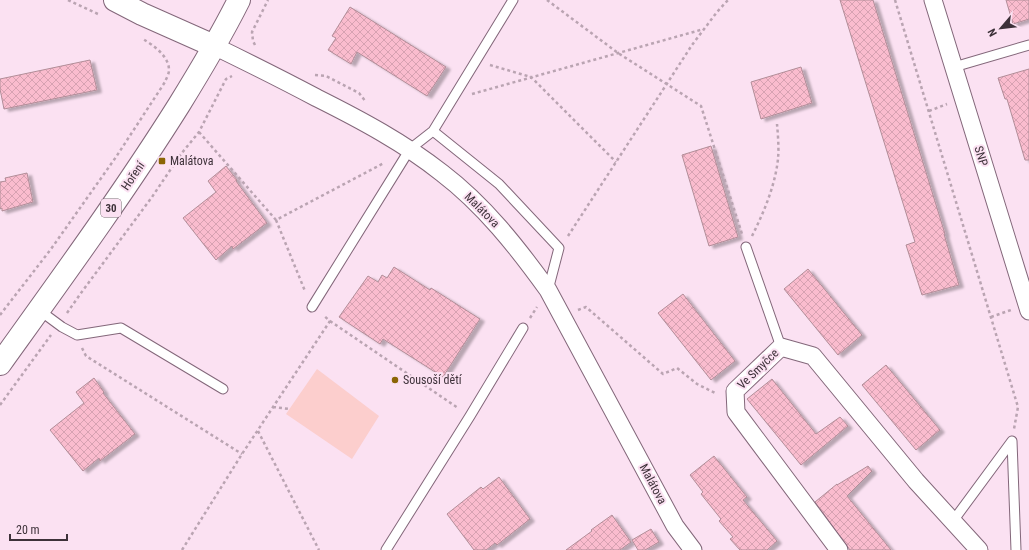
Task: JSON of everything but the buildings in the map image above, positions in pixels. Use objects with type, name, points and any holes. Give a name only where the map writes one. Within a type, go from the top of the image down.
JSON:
[{"type":"main road","name":"Hoření","points":[[0,364],[135,173],[187,92],[239,0]]},
{"type":"main road","name":"Malátova","points":[[118,1],[142,14],[214,46]]},
{"type":"street","name":"SNP","points":[[933,0],[1029,311]]},
{"type":"street","name":"Malátova","points":[[214,46],[356,118],[410,149],[443,173],[473,199],[500,227],[525,257],[548,290],[675,526],[693,550]]},
{"type":"street","name":"Ve Smyčce","points":[[839,550],[736,412],[735,392],[781,346],[813,356],[916,481],[979,550]]},
{"type":"lane","points":[[312,307],[410,149],[433,131],[513,0]]},
{"type":"lane","points":[[954,67],[1029,45]]},
{"type":"lane","points":[[433,131],[499,184],[560,248],[548,290]]},
{"type":"lane","points":[[746,247],[781,346]]},
{"type":"lane","points":[[39,310],[77,335],[122,328],[223,389]]},
{"type":"lane","points":[[386,550],[523,328]]},
{"type":"lane","points":[[953,521],[1012,441]]},
{"type":"lane","points":[[1012,441],[1016,550]]},
{"type":"path","points":[[258,50],[253,41],[252,32],[268,0]]},
{"type":"path","points":[[547,0],[618,53],[701,106],[746,247]]},
{"type":"path","points":[[571,232],[666,84],[704,29],[728,0]]},
{"type":"path","points":[[895,0],[1018,407],[1012,441]]},
{"type":"path","points":[[452,99],[704,29]]},
{"type":"path","points":[[0,315],[51,249],[116,157],[165,82],[169,70],[166,61],[160,51],[141,37]]},
{"type":"path","points":[[476,61],[531,77],[616,162]]},
{"type":"path","points":[[0,405],[152,197],[181,154],[199,132],[226,79],[235,75]]},
{"type":"path","points":[[314,75],[326,76],[359,93],[367,104]]},
{"type":"path","points":[[746,247],[761,217],[775,177],[778,157],[777,124]]},
{"type":"path","points":[[199,132],[276,220],[312,307],[330,321],[470,416]]},
{"type":"path","points":[[276,220],[410,149]]},
{"type":"path","points":[[563,316],[586,307],[663,374],[677,368],[696,384]]},
{"type":"path","points":[[182,550],[242,454],[330,321]]},
{"type":"path","points":[[77,335],[86,356],[242,454]]},
{"type":"path","points":[[274,407],[290,409]]},
{"type":"path","points":[[258,431],[319,550]]},
{"type":"shaded area","points":[[317,369],[379,416],[352,459],[286,414]]},
{"type":"place","name":"Malátova","points":[[162,161]]},
{"type":"place","name":"Sousoší dětí","points":[[395,380]]}]
